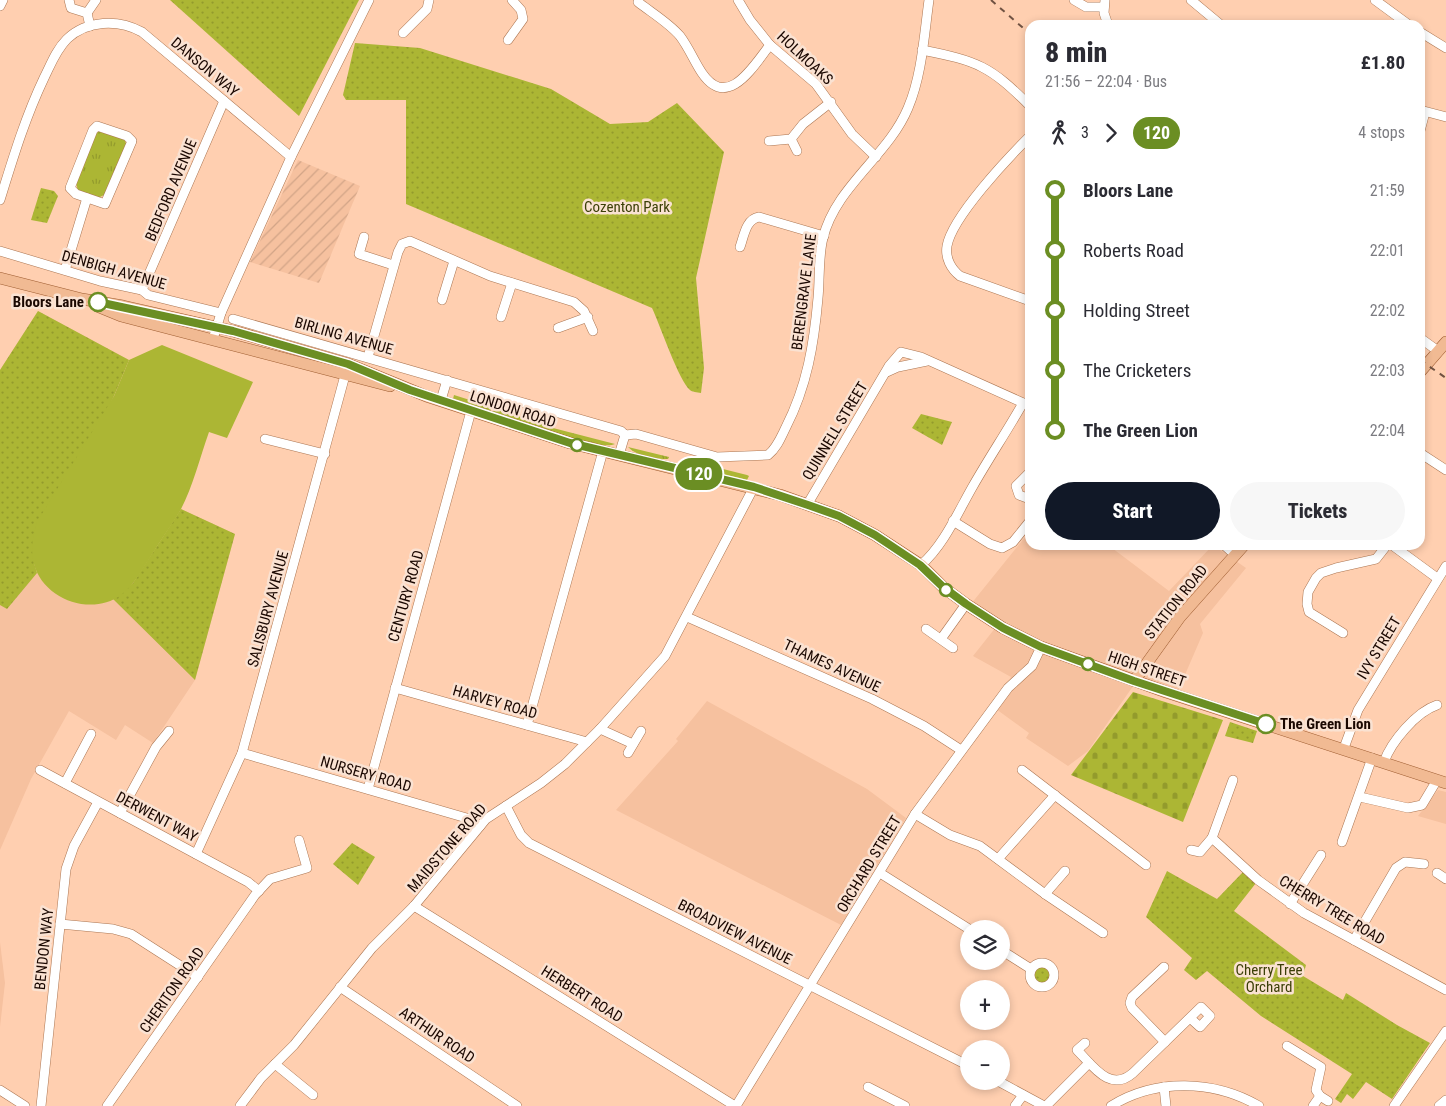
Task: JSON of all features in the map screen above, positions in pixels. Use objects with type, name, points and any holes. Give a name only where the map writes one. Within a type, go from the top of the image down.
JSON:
[{"type":"main road","name":"LONDON ROAD","points":[[0,278],[82,300],[123,306],[216,327],[551,438],[754,487]]},
{"type":"main road","name":"LONDON ROAD","points":[[82,300],[121,316],[347,370]]},
{"type":"main road","points":[[1425,366],[1446,342]]},
{"type":"main road","name":"HIGH STREET","points":[[754,487],[808,505],[857,525],[920,565],[943,587],[966,604],[1003,628],[1041,647],[1134,681],[1344,748],[1442,782]]},
{"type":"main road","name":"STATION ROAD","points":[[1134,681],[1178,620],[1240,550]]},
{"type":"street","points":[[0,6],[3,0]]},
{"type":"street","points":[[69,0],[72,8],[88,13]]},
{"type":"street","points":[[90,26],[88,13],[96,0]]},
{"type":"street","points":[[213,339],[221,313],[291,157],[368,0]]},
{"type":"street","points":[[402,33],[427,9],[428,0]]},
{"type":"street","points":[[508,40],[523,19],[521,10],[512,0]]},
{"type":"street","name":"HOLMOAKS","points":[[738,0],[750,20],[770,45],[805,74],[831,102],[852,134],[876,157]]},
{"type":"street","name":"BERENGRAVE LANE","points":[[768,456],[774,450],[788,423],[806,380],[818,304],[824,236],[836,208],[876,157],[908,109],[922,50],[929,0]]},
{"type":"street","points":[[1074,0],[1086,7],[1104,4],[1107,20]]},
{"type":"street","points":[[1191,0],[1215,20]]},
{"type":"street","points":[[1375,0],[1402,20]]},
{"type":"street","points":[[638,2],[678,34],[702,72],[710,82],[718,86],[730,86],[740,82],[770,45]]},
{"type":"street","name":"DANSON WAY","points":[[0,200],[22,129],[54,58],[66,40],[90,26],[117,23],[142,32],[291,157]]},
{"type":"street","points":[[1425,35],[1446,48]]},
{"type":"street","points":[[922,50],[966,60],[986,68],[1005,82],[1025,101]]},
{"type":"street","name":"BEDFORD AVENUE","points":[[142,290],[224,101]]},
{"type":"street","points":[[769,141],[791,139],[803,124],[831,102]]},
{"type":"street","points":[[1425,112],[1446,117]]},
{"type":"street","points":[[101,126],[130,138],[131,146],[107,203],[103,204],[87,198],[73,192],[70,185],[94,127],[101,126]]},
{"type":"street","points":[[791,139],[798,151]]},
{"type":"street","points":[[1025,141],[977,195],[948,241],[947,252],[953,268],[960,276],[1025,299]]},
{"type":"street","points":[[64,270],[87,198]]},
{"type":"street","points":[[742,247],[748,224],[754,218],[759,217],[824,236]]},
{"type":"street","points":[[364,236],[357,259],[394,265]]},
{"type":"street","points":[[368,357],[400,247],[410,241],[454,261],[512,283],[569,299],[577,304],[588,317],[593,331]]},
{"type":"street","name":"DENBIGH AVENUE","points":[[0,251],[142,290],[148,295],[221,313]]},
{"type":"street","points":[[442,300],[454,261]]},
{"type":"street","points":[[501,317],[512,283]]},
{"type":"street","points":[[558,328],[588,317]]},
{"type":"street","name":"BIRLING AVENUE","points":[[233,319],[621,431],[625,435],[636,434],[717,457],[768,456]]},
{"type":"street","points":[[1425,342],[1438,352]]},
{"type":"street","name":"QUINNELL STREET","points":[[808,505],[886,372],[902,352],[926,361]]},
{"type":"street","points":[[886,372],[898,367],[926,361],[1025,404]]},
{"type":"street","name":"SALISBURY AVENUE","points":[[196,854],[242,753],[347,370]]},
{"type":"street","points":[[441,400],[447,380]]},
{"type":"street","points":[[920,565],[929,558],[953,521],[1008,425],[1025,407]]},
{"type":"street","name":"CENTURY ROAD","points":[[368,789],[471,411]]},
{"type":"street","points":[[619,455],[625,435]]},
{"type":"street","points":[[265,439],[325,454]]},
{"type":"street","points":[[527,725],[603,451]]},
{"type":"street","points":[[1425,456],[1446,470]]},
{"type":"street","points":[[1025,477],[1016,486],[1019,494],[1025,497]]},
{"type":"street","name":"MAIDSTONE ROAD","points":[[240,1106],[256,1083],[294,1045],[372,948],[414,906],[480,826],[492,814],[555,774],[600,729],[665,656],[687,617],[701,583],[754,487]]},
{"type":"street","points":[[953,521],[1002,548],[1013,542],[1025,527]]},
{"type":"street","points":[[1230,550],[1235,555]]},
{"type":"street","points":[[1343,633],[1310,612],[1307,598],[1312,584],[1316,578],[1326,571],[1376,559],[1383,550]]},
{"type":"street","points":[[1399,550],[1437,578]]},
{"type":"street","name":"IVY STREET","points":[[1344,748],[1358,710],[1446,566]]},
{"type":"street","points":[[941,639],[966,604]]},
{"type":"street","name":"THAMES AVENUE","points":[[687,617],[872,699],[924,726],[961,750]]},
{"type":"street","points":[[926,629],[953,648]]},
{"type":"street","name":"ORCHARD STREET","points":[[736,1106],[915,814],[1012,682],[1032,666],[1041,647]]},
{"type":"street","name":"HARVEY ROAD","points":[[394,688],[587,742]]},
{"type":"street","points":[[1342,842],[1360,797],[1378,760],[1395,739],[1430,704]]},
{"type":"street","points":[[600,729],[633,744]]},
{"type":"street","points":[[120,813],[156,747],[170,731]]},
{"type":"street","points":[[628,753],[641,731]]},
{"type":"street","points":[[65,783],[91,734]]},
{"type":"street","name":"NURSERY ROAD","points":[[242,753],[470,819],[480,826]]},
{"type":"street","name":"DERWENT WAY","points":[[40,770],[196,854],[259,891]]},
{"type":"street","points":[[1022,770],[1146,865]]},
{"type":"street","points":[[1192,850],[1200,852],[1212,838],[1234,780]]},
{"type":"street","points":[[1360,797],[1408,808],[1422,805],[1442,782]]},
{"type":"street","points":[[998,859],[1054,794]]},
{"type":"street","name":"BENDON WAY","points":[[41,1106],[60,924],[70,855],[98,802]]},
{"type":"street","name":"BROADVIEW AVENUE","points":[[506,806],[521,835],[529,843],[960,1061]]},
{"type":"street","points":[[915,814],[950,834],[980,846],[1045,894],[1100,928]]},
{"type":"street","name":"CHERRY TREE ROAD","points":[[1212,838],[1258,880],[1290,904],[1446,990]]},
{"type":"street","name":"CHERITON ROAD","points":[[107,1106],[259,891],[273,878],[306,868],[300,840]]},
{"type":"street","points":[[1290,904],[1321,855]]},
{"type":"street","points":[[1354,940],[1396,868],[1405,862],[1424,864]]},
{"type":"street","points":[[1045,894],[1065,871]]},
{"type":"street","points":[[880,873],[960,923]]},
{"type":"street","points":[[1437,873],[1446,879]]},
{"type":"street","name":"HERBERT ROAD","points":[[414,906],[736,1106]]},
{"type":"street","points":[[60,924],[113,929],[130,934],[198,977]]},
{"type":"street","points":[[1010,956],[1031,969]]},
{"type":"street","points":[[1164,967],[1132,997],[1130,1003],[1132,1008],[1165,1042]]},
{"type":"street","name":"ARTHUR ROAD","points":[[340,987],[517,1106]]},
{"type":"street","points":[[1085,1042],[1077,1050],[1089,1063],[1106,1078],[1124,1080],[1190,1018]]},
{"type":"street","points":[[1394,1106],[1446,1031]]},
{"type":"street","points":[[1286,1046],[1321,1067],[1316,1090],[1320,1096],[1328,1101]]},
{"type":"street","points":[[1010,1088],[1045,1106],[1089,1063]]},
{"type":"street","points":[[275,1064],[313,1095]]},
{"type":"street","points":[[1111,1106],[1133,1095],[1164,1087],[1188,1086],[1213,1088],[1240,1096],[1259,1106]]},
{"type":"street","points":[[868,1087],[905,1106]]},
{"type":"street","points":[[1164,1087],[1166,1106]]},
{"type":"street","points":[[0,1090],[25,1106]]},
{"type":"street","points":[[1015,1106],[1023,1095]]},
{"type":"street","points":[[1313,1106],[1320,1096]]},
{"type":"street","points":[[1439,1106],[1446,1100]]},
{"type":"shaded area","points":[[298,160],[360,186],[319,283],[250,262]]},
{"type":"shaded area","points":[[38,311],[129,360],[114,396],[133,583],[181,509],[235,534],[195,680],[153,743],[125,725],[116,740],[69,711],[31,779],[0,850],[0,370]]},
{"type":"shaded area","points":[[1025,537],[1025,550],[1115,550],[1169,591],[1208,550],[1220,550],[1246,568],[1200,624],[1203,633],[1178,691],[1138,679],[1088,751],[1068,766],[1026,738],[1029,733],[996,709],[1011,677],[973,656],[996,627],[971,604]]},
{"type":"shaded area","points":[[707,701],[867,789],[906,818],[841,925],[616,810],[678,741],[676,739]]},
{"type":"shaded area","points":[[1438,790],[1446,792],[1446,824],[1418,816]]},
{"type":"shaded area","points":[[0,942],[5,983],[0,1027]]},
{"type":"green space","points":[[170,0],[359,0],[299,116]]},
{"type":"green space","name":"Cozenton Park","points":[[355,43],[420,48],[551,89],[610,124],[648,122],[677,103],[724,152],[696,278],[704,368],[701,393],[691,391],[686,385],[675,365],[652,308],[406,204],[406,100],[346,100],[343,95]]},
{"type":"green space","points":[[102,129],[124,138],[127,146],[108,193],[96,199],[78,191],[75,179],[94,135]]},
{"type":"green space","points":[[41,188],[54,191],[58,196],[47,223],[31,220]]},
{"type":"green space","points":[[38,311],[129,360],[114,396],[34,563],[37,573],[7,609],[0,605],[0,370]]},
{"type":"green space","points":[[162,345],[253,382],[227,438],[209,432],[185,502],[130,587],[121,595],[109,601],[83,604],[70,601],[47,587],[39,576],[32,553],[32,543],[37,522],[114,396],[129,360]]},
{"type":"green space","points":[[454,395],[492,407],[490,412],[453,399]]},
{"type":"green space","points":[[495,408],[553,428],[615,444],[606,445],[575,440],[493,412]]},
{"type":"green space","points":[[921,414],[952,422],[942,445],[912,428]]},
{"type":"green space","points":[[628,447],[669,457],[668,459],[658,459],[647,457]]},
{"type":"green space","points":[[683,459],[749,476],[747,480],[692,467],[682,462]]},
{"type":"green space","points":[[181,509],[235,534],[195,680],[113,599],[133,583]]},
{"type":"green space","points":[[1133,692],[1223,720],[1183,822],[1071,775]]},
{"type":"green space","points":[[1230,722],[1257,731],[1253,743],[1225,736]]},
{"type":"green space","points":[[352,843],[375,857],[358,885],[333,864]]},
{"type":"green space","name":"Cherry Tree Orchard","points":[[1167,871],[1217,899],[1243,872],[1256,883],[1234,911],[1306,965],[1303,976],[1343,1000],[1346,993],[1430,1043],[1392,1099],[1366,1082],[1353,1099],[1347,1094],[1341,1103],[1335,1099],[1352,1074],[1261,1016],[1207,971],[1196,980],[1184,970],[1192,958],[1146,917]]},
{"type":"green space","points":[[1038,966],[1046,966],[1051,971],[1049,982],[1038,984],[1033,979],[1033,971]]},
{"type":"railway","points":[[991,0],[1025,30]]},
{"type":"railway","points":[[1425,363],[1446,378]]},
{"type":"bus line","name":"120","points":[[98,302],[233,331],[348,364],[410,390],[530,431],[570,443],[754,487],[839,516],[875,535],[920,565],[955,597],[1022,638],[1041,647],[1134,681],[1266,724]]},
{"type":"place","name":"Bloors Lane","points":[[98,302]]},
{"type":"place","name":"The Green Lion","points":[[1266,724]]}]
